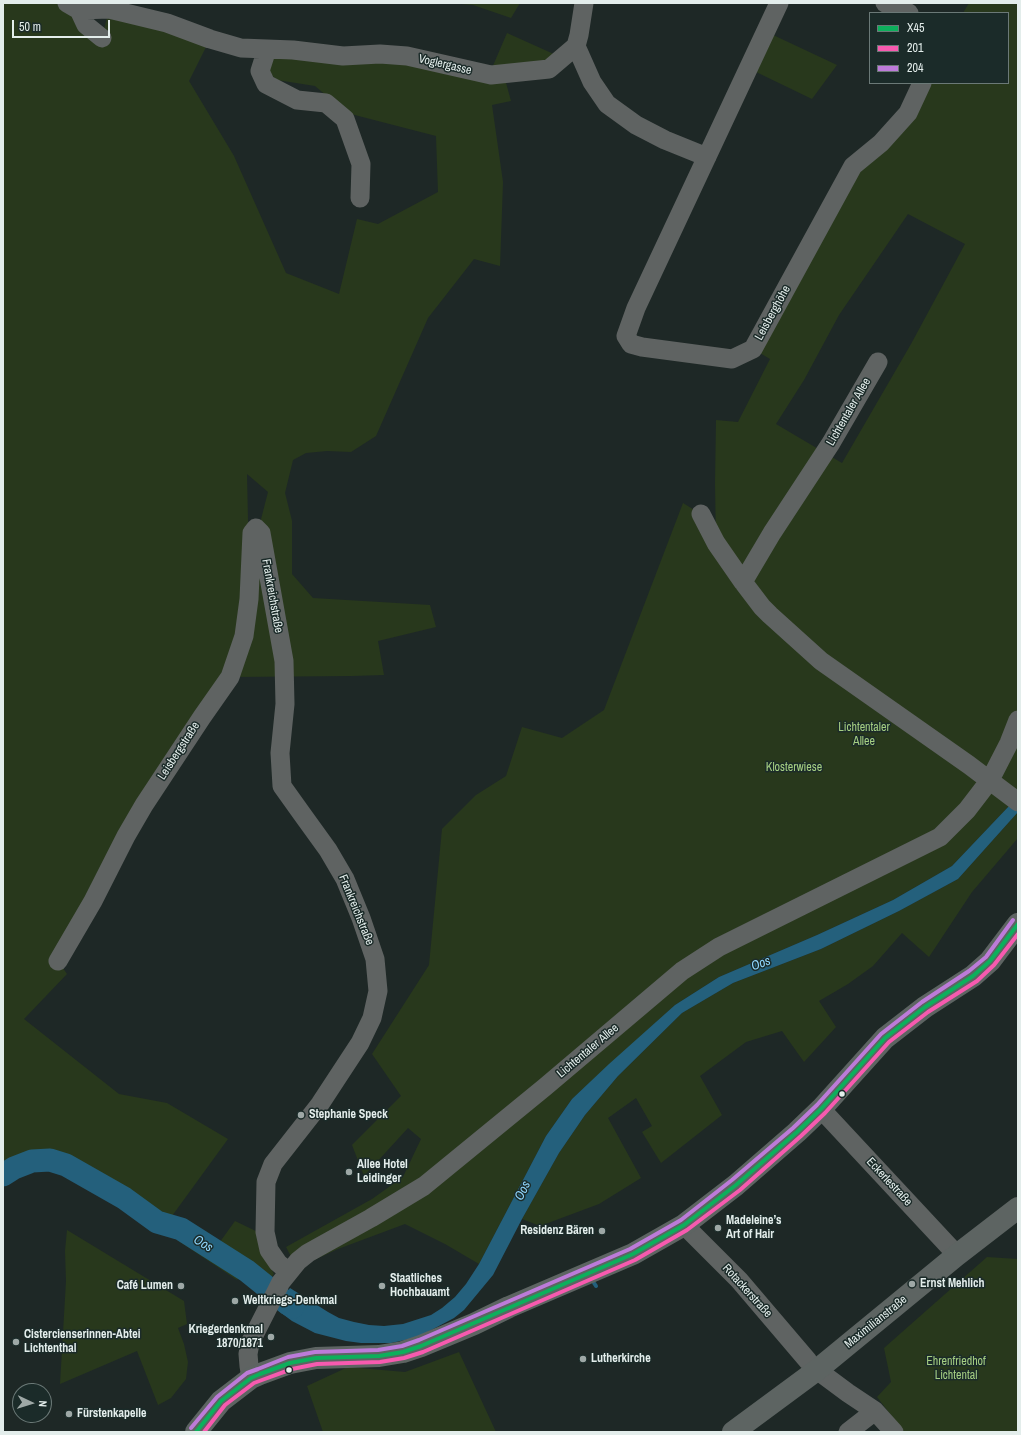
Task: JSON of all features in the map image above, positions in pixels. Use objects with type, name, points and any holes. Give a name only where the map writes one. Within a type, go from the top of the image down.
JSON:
[{"type":"main road","points":[[196,1432],[221,1401],[251,1378],[279,1366],[316,1358],[380,1356],[403,1352],[421,1346],[633,1254],[684,1225],[736,1185],[797,1132],[821,1109],[885,1038],[925,1007],[973,976],[990,961],[1017,928]]},
{"type":"main road","name":"Maximilianstraße","points":[[732,1432],[813,1365],[1018,1208]]},
{"type":"street","name":"Leisberghöhe","points":[[779,3],[636,308],[623,338],[631,344],[642,347],[732,359],[753,348],[853,166],[882,144],[908,113],[922,84]]},
{"type":"street","points":[[885,3],[907,12]]},
{"type":"street","points":[[580,5],[576,46],[592,82],[607,104],[636,126],[665,140],[707,157]]},
{"type":"street","points":[[73,7],[86,25],[102,38]]},
{"type":"street","name":"Voglergasse","points":[[73,7],[109,9],[167,22],[210,39],[241,48],[293,50],[343,56],[380,54],[407,56],[491,76],[549,69],[576,46]]},
{"type":"street","points":[[267,49],[260,72],[266,84],[298,100],[326,103],[345,119],[361,164],[360,198]]},
{"type":"street","name":"Lichtentaler Allee","points":[[743,582],[772,533],[831,443],[878,362]]},
{"type":"street","points":[[701,514],[716,543],[743,582],[766,611],[822,662],[990,780],[1015,800]]},
{"type":"street","name":"Leisbergstraße","points":[[58,961],[144,805],[230,677],[244,636],[249,599],[252,533],[256,528]]},
{"type":"street","name":"Frankreichstraße","points":[[256,528],[261,533],[284,661],[285,704],[280,753],[282,786],[328,850],[345,879],[361,918],[374,959],[378,991],[372,1018],[360,1043],[320,1104],[273,1164],[266,1182],[265,1232],[269,1250],[285,1277]]},
{"type":"street","name":"Lichtentaler Allee","points":[[251,1378],[248,1354],[250,1343],[285,1277],[298,1261],[308,1253],[371,1218],[424,1186],[545,1087],[682,971],[719,947],[940,837],[967,810],[990,780],[1009,743],[1018,720]]},
{"type":"street","name":"Eckerlestraße","points":[[821,1109],[958,1255]]},
{"type":"street","name":"Rotackerstraße","points":[[684,1225],[738,1280],[813,1365],[848,1393],[875,1411],[894,1432]]},
{"type":"street","points":[[848,1432],[875,1411]]},
{"type":"green space","points":[[3,3],[67,3],[102,38],[109,9],[210,39],[189,81],[234,156],[286,273],[339,294],[357,219],[378,224],[438,192],[436,136],[347,113],[315,86],[277,80],[267,71],[270,52],[407,56],[505,79],[511,101],[492,105],[503,182],[500,266],[474,259],[428,318],[376,436],[351,452],[327,451],[306,453],[293,460],[285,493],[292,521],[292,574],[313,598],[430,605],[436,627],[378,641],[384,675],[230,677],[58,961],[67,974],[24,1019],[119,1094],[167,1103],[228,1139],[172,1216],[217,1246],[235,1221],[260,1233],[261,1250],[274,1274],[269,1280],[247,1266],[237,1280],[117,1200],[74,1174],[51,1165],[30,1166],[3,1180]],"holes":[[[247,474],[268,492],[259,527],[250,556]]]},
{"type":"green space","points":[[450,3],[520,3],[511,18],[473,5]]},
{"type":"green space","name":"Lichtentaler Allee","points":[[969,3],[1018,3],[1018,793],[1009,806],[952,866],[893,900],[817,935],[719,977],[675,1005],[572,1099],[546,1136],[479,1264],[445,1244],[405,1224],[338,1249],[297,1268],[286,1247],[372,1199],[403,1177],[421,1139],[408,1128],[364,1176],[352,1145],[401,1096],[372,1054],[429,965],[442,829],[476,795],[506,776],[522,727],[562,738],[604,710],[683,503],[701,514],[716,541],[716,420],[738,422],[770,359],[753,349],[831,205],[921,84],[1009,84],[1009,12],[964,12]],"holes":[[[908,214],[965,244],[911,344],[842,463],[776,424],[804,380],[839,315]]]},
{"type":"green space","points":[[507,33],[556,55],[546,64],[492,68]]},
{"type":"green space","points":[[771,34],[837,65],[812,99],[754,71]]},
{"type":"green space","points":[[1018,812],[1018,838],[972,892],[929,957],[902,933],[873,966],[848,984],[819,1001],[836,1027],[804,1062],[782,1031],[746,1042],[700,1076],[722,1115],[661,1163],[642,1132],[652,1126],[636,1098],[608,1118],[641,1178],[599,1204],[540,1226],[522,1219],[559,1153],[585,1115],[618,1076],[682,1013],[733,983],[821,949],[899,911],[958,879]]},
{"type":"green space","points":[[67,1230],[184,1301],[187,1324],[178,1328],[184,1344],[188,1362],[186,1379],[171,1398],[158,1405],[137,1351],[60,1384],[66,1281],[65,1251]]},
{"type":"green space","name":"Ehrenfriedhof Lichtental","points":[[987,1257],[1018,1259],[1018,1432],[904,1432],[877,1397],[891,1382],[884,1348]]},
{"type":"green space","points":[[459,1352],[496,1432],[323,1432],[307,1386],[348,1367],[405,1372]]},
{"type":"water","points":[[1018,793],[1018,812],[958,879],[899,911],[821,949],[733,983],[682,1013],[618,1076],[585,1115],[559,1153],[493,1275],[464,1310],[454,1318],[420,1336],[391,1343],[361,1343],[346,1341],[315,1333],[292,1321],[276,1309],[290,1288],[339,1318],[369,1325],[384,1326],[403,1324],[431,1315],[442,1308],[455,1297],[466,1284],[479,1264],[546,1136],[572,1099],[609,1064],[675,1005],[719,977],[817,935],[893,900],[952,866],[1009,806]]},
{"type":"waterway","name":"Oos","points":[[3,1175],[14,1168],[32,1161],[50,1160],[66,1165],[124,1198],[157,1222],[181,1229],[247,1271],[293,1307]]},
{"type":"transit line","name":"204","points":[[191,1428],[217,1397],[247,1373],[288,1357],[315,1352],[378,1350],[402,1346],[630,1249],[681,1220],[732,1180],[793,1128],[817,1105],[881,1034],[922,1002],[969,971],[986,957],[1013,920]]},
{"type":"transit line","name":"X45","points":[[196,1432],[221,1401],[251,1378],[260,1374],[290,1363],[316,1358],[379,1356],[403,1352],[421,1346],[633,1254],[684,1225],[736,1185],[797,1132],[821,1109],[885,1038],[925,1007],[973,976],[990,961],[1018,924]]},
{"type":"transit line","name":"201","points":[[204,1432],[225,1405],[254,1383],[292,1369],[317,1364],[380,1362],[404,1358],[423,1352],[635,1260],[687,1230],[740,1190],[801,1136],[825,1113],[889,1042],[928,1012],[977,981],[994,965],[1018,934]]},
{"type":"place","name":"Stephanie Speck","points":[[301,1115]]},
{"type":"place","name":"Allee Hotel Leidinger","points":[[349,1172]]},
{"type":"place","name":"Madeleine’s Art of Hair","points":[[718,1228]]},
{"type":"place","name":"Residenz Bären","points":[[602,1231]]},
{"type":"place","name":"Ernst Mehlich","points":[[912,1284]]},
{"type":"place","name":"Café Lumen","points":[[181,1286]]},
{"type":"place","name":"Staatliches Hochbauamt","points":[[382,1286]]},
{"type":"place","name":"Weltkriegs-Denkmal","points":[[235,1301]]},
{"type":"place","name":"Kriegerdenkmal 1870/1871","points":[[271,1337]]},
{"type":"place","name":"Cistercienserinnen-Abtei Lichtenthal","points":[[16,1342]]},
{"type":"place","name":"Lutherkirche","points":[[583,1359]]},
{"type":"place","name":"Fürstenkapelle","points":[[69,1414]]},
{"type":"park label","name":"Klosterwiese","points":[[794,768]]}]
